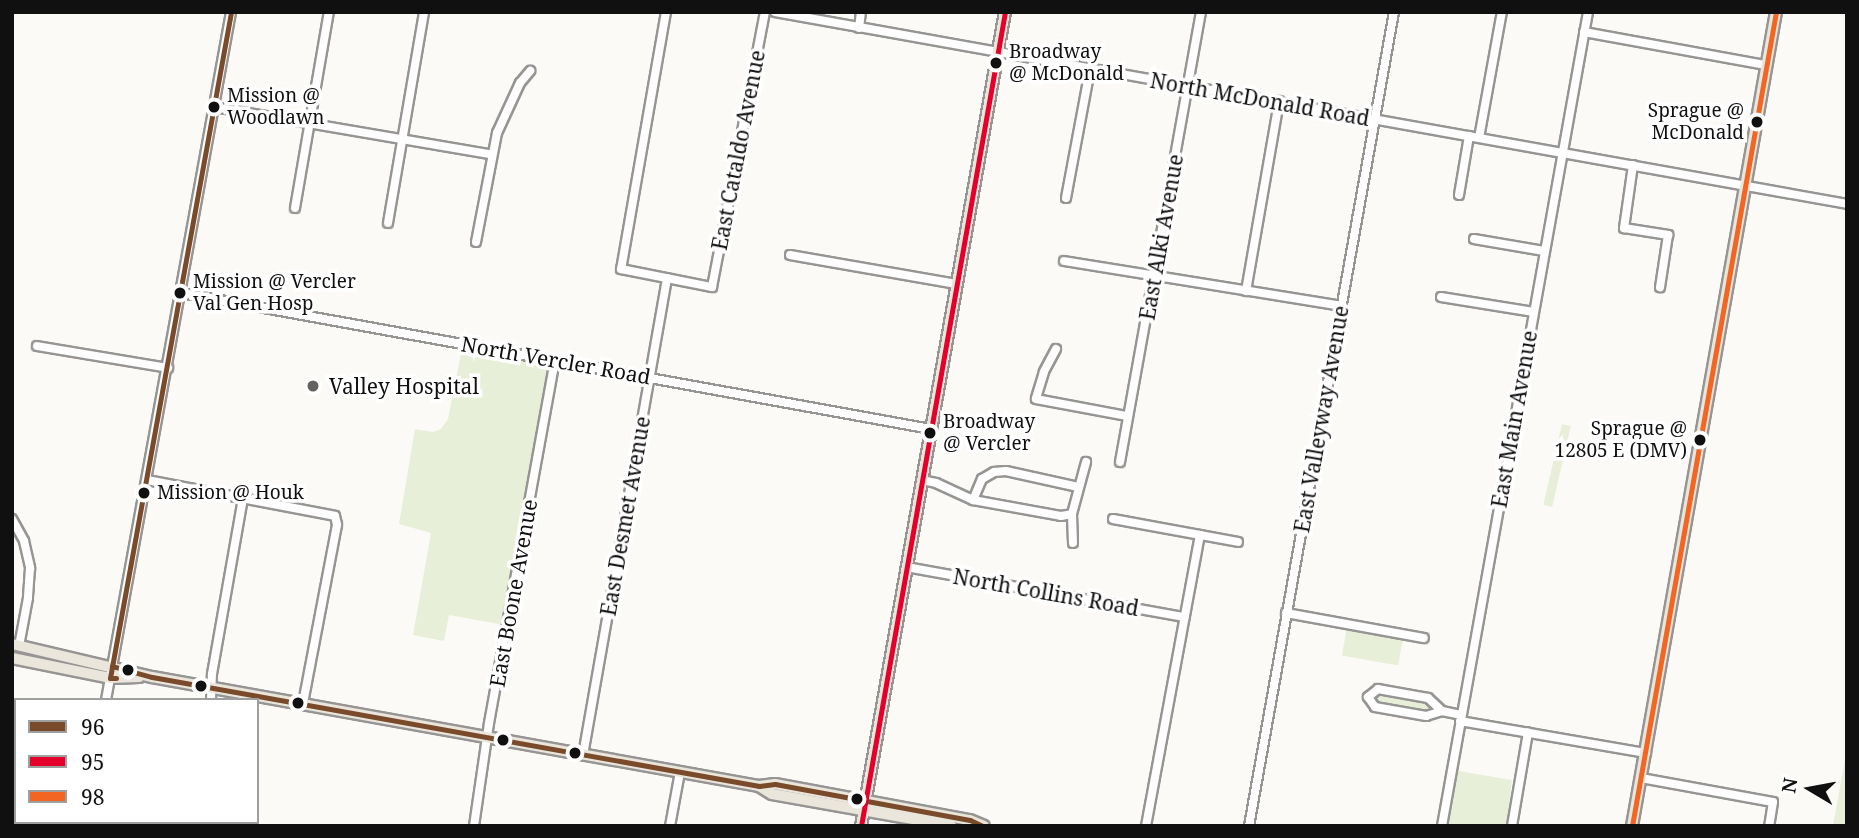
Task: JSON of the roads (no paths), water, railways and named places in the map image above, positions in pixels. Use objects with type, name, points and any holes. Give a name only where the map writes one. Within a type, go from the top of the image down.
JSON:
[{"type":"main road","points":[[861,826],[1005,12]]},
{"type":"main road","points":[[1632,826],[1776,12]]},
{"type":"main road","points":[[16,645],[152,677],[759,786],[772,794],[970,820],[984,826]]},
{"type":"main road","points":[[12,658],[110,678],[152,677]]},
{"type":"main road","points":[[864,805],[951,826]]},
{"type":"street","points":[[106,698],[231,12]]},
{"type":"street","points":[[295,208],[329,12]]},
{"type":"street","points":[[388,223],[424,12]]},
{"type":"street","points":[[666,12],[621,269],[667,278]]},
{"type":"street","name":"East Cataldo Avenue","points":[[667,278],[712,287],[765,12]]},
{"type":"street","name":"North McDonald Road","points":[[775,12],[1847,204]]},
{"type":"street","points":[[859,28],[861,12]]},
{"type":"street","name":"East Alki Avenue","points":[[1120,462],[1201,12]]},
{"type":"street","name":"East Valleyway Avenue","points":[[1249,826],[1394,12]]},
{"type":"street","points":[[1479,138],[1502,12]]},
{"type":"street","name":"East Main Avenue","points":[[1442,826],[1588,12]]},
{"type":"street","points":[[1584,32],[1766,65]]},
{"type":"street","points":[[1066,198],[1090,70]]},
{"type":"street","points":[[476,242],[490,155],[503,115],[530,71]]},
{"type":"street","points":[[1246,291],[1279,101]]},
{"type":"street","points":[[214,107],[490,155]]},
{"type":"street","points":[[1459,195],[1469,136]]},
{"type":"street","points":[[1633,165],[1623,228],[1668,235],[1660,288]]},
{"type":"street","points":[[1474,240],[1544,251]]},
{"type":"street","points":[[790,255],[957,284]]},
{"type":"street","points":[[1064,261],[1341,306]]},
{"type":"street","name":"East Desmet Avenue","points":[[583,755],[667,278]]},
{"type":"street","name":"North Vercler Road","points":[[181,293],[931,429]]},
{"type":"street","points":[[1441,297],[1534,312]]},
{"type":"street","points":[[37,346],[168,368]]},
{"type":"street","points":[[1056,349],[1044,372],[1036,400],[1127,416]]},
{"type":"street","name":"East Boone Avenue","points":[[474,826],[555,361]]},
{"type":"street","points":[[1073,542],[1072,514],[1086,462]]},
{"type":"street","points":[[973,500],[982,480],[994,472],[1006,471],[1078,487]]},
{"type":"street","points":[[922,480],[973,500],[1061,516],[1072,514]]},
{"type":"street","points":[[147,481],[335,516],[337,525],[303,704]]},
{"type":"street","points":[[211,698],[243,498]]},
{"type":"street","points":[[12,519],[24,541],[30,568],[28,598],[16,645]]},
{"type":"street","points":[[1113,519],[1238,542]]},
{"type":"street","points":[[1146,826],[1200,536]]},
{"type":"street","name":"North Collins Road","points":[[906,567],[1185,617]]},
{"type":"street","points":[[1286,613],[1424,638]]},
{"type":"street","points":[[1442,711],[1426,716],[1375,707],[1368,696],[1378,689],[1428,698],[1442,711],[1461,718],[1646,753]]},
{"type":"street","points":[[1512,826],[1528,732]]},
{"type":"street","points":[[670,826],[680,772]]},
{"type":"street","points":[[1641,778],[1773,802],[1769,826]]},
{"type":"place","name":"Broadway @ McDonald","points":[[996,63]]},
{"type":"place","name":"Mission @ Woodlawn","points":[[214,107]]},
{"type":"place","name":"Sprague @ McDonald","points":[[1757,122]]},
{"type":"place","name":"Mission @ Vercler Val Gen Hosp","points":[[180,293]]},
{"type":"place","name":"Valley Hospital","points":[[313,386]]},
{"type":"place","name":"Broadway @ Vercler","points":[[930,433]]},
{"type":"place","name":"Sprague @ 12805 E (DMV)","points":[[1700,440]]},
{"type":"place","name":"Mission @ Houk","points":[[144,493]]}]
